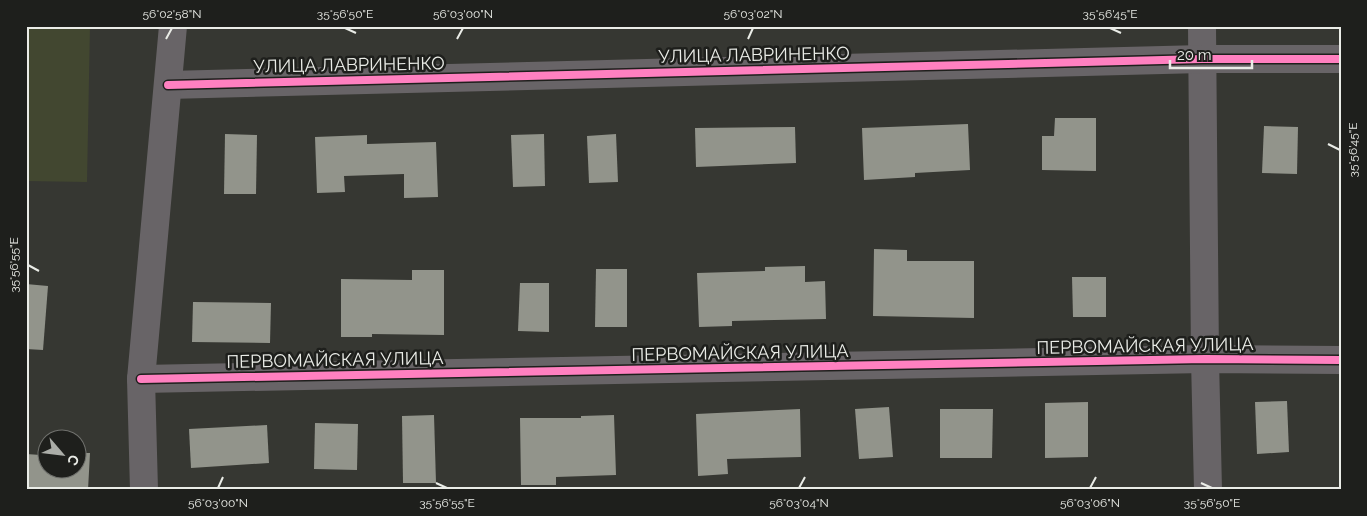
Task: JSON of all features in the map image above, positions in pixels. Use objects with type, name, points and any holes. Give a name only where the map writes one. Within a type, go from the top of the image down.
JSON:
[{"type":"street","points":[[144,490],[140,378],[173,26]]},
{"type":"street","points":[[1202,26],[1208,490]]},
{"type":"street","name":"УЛИЦА ЛАВРИНЕНКО","points":[[168,85],[1202,59],[1341,59]]},
{"type":"street","name":"ПЕРВОМАЙСКАЯ УЛИЦА","points":[[140,378],[1205,359],[1341,360]]},
{"type":"green space","points":[[26,26],[90,26],[87,182],[26,181]]},
{"type":"building","points":[[1055,118],[1096,118],[1096,171],[1042,170],[1042,136],[1054,136]]},
{"type":"building","points":[[968,124],[970,170],[915,173],[915,177],[864,180],[862,128]]},
{"type":"building","points":[[1264,126],[1298,127],[1297,174],[1262,173]]},
{"type":"building","points":[[795,127],[796,163],[696,167],[695,128]]},
{"type":"building","points":[[225,134],[257,135],[256,194],[224,194]]},
{"type":"building","points":[[544,134],[545,186],[513,187],[511,135]]},
{"type":"building","points":[[616,134],[618,182],[589,183],[587,136]]},
{"type":"building","points":[[367,135],[367,144],[436,142],[438,197],[404,198],[404,174],[344,176],[345,192],[317,193],[315,137]]},
{"type":"building","points":[[874,249],[907,250],[907,261],[974,261],[974,318],[873,316]]},
{"type":"building","points":[[805,266],[805,282],[825,281],[826,319],[732,321],[732,326],[699,327],[697,273],[765,271],[765,267]]},
{"type":"building","points":[[596,269],[627,269],[627,327],[595,327]]},
{"type":"building","points":[[412,270],[444,270],[444,335],[372,334],[372,337],[341,337],[341,279],[412,280]]},
{"type":"building","points":[[1072,277],[1106,277],[1106,317],[1073,317]]},
{"type":"building","points":[[520,283],[549,283],[549,332],[518,331]]},
{"type":"building","points":[[26,284],[48,286],[43,350],[26,349]]},
{"type":"building","points":[[193,302],[271,303],[270,343],[192,342]]},
{"type":"building","points":[[1287,401],[1289,452],[1257,454],[1255,402]]},
{"type":"building","points":[[1088,402],[1088,457],[1045,458],[1045,403]]},
{"type":"building","points":[[889,407],[893,457],[859,459],[855,409]]},
{"type":"building","points":[[800,409],[801,457],[727,459],[728,474],[698,476],[696,414]]},
{"type":"building","points":[[940,409],[993,409],[992,458],[940,458]]},
{"type":"building","points":[[434,415],[436,483],[403,483],[402,416]]},
{"type":"building","points":[[614,415],[616,475],[556,477],[556,485],[521,485],[520,418],[581,418],[581,416]]},
{"type":"building","points":[[315,423],[358,424],[357,470],[314,469]]},
{"type":"building","points":[[267,425],[269,463],[191,468],[189,429]]},
{"type":"building","points":[[88,453],[90,453],[88,490],[26,487],[26,454],[38,455],[38,478],[88,478]]},
{"type":"cycle path","points":[[168,85],[1202,59],[1341,59]]},
{"type":"cycle path","points":[[141,379],[1205,359],[1341,360]]}]
